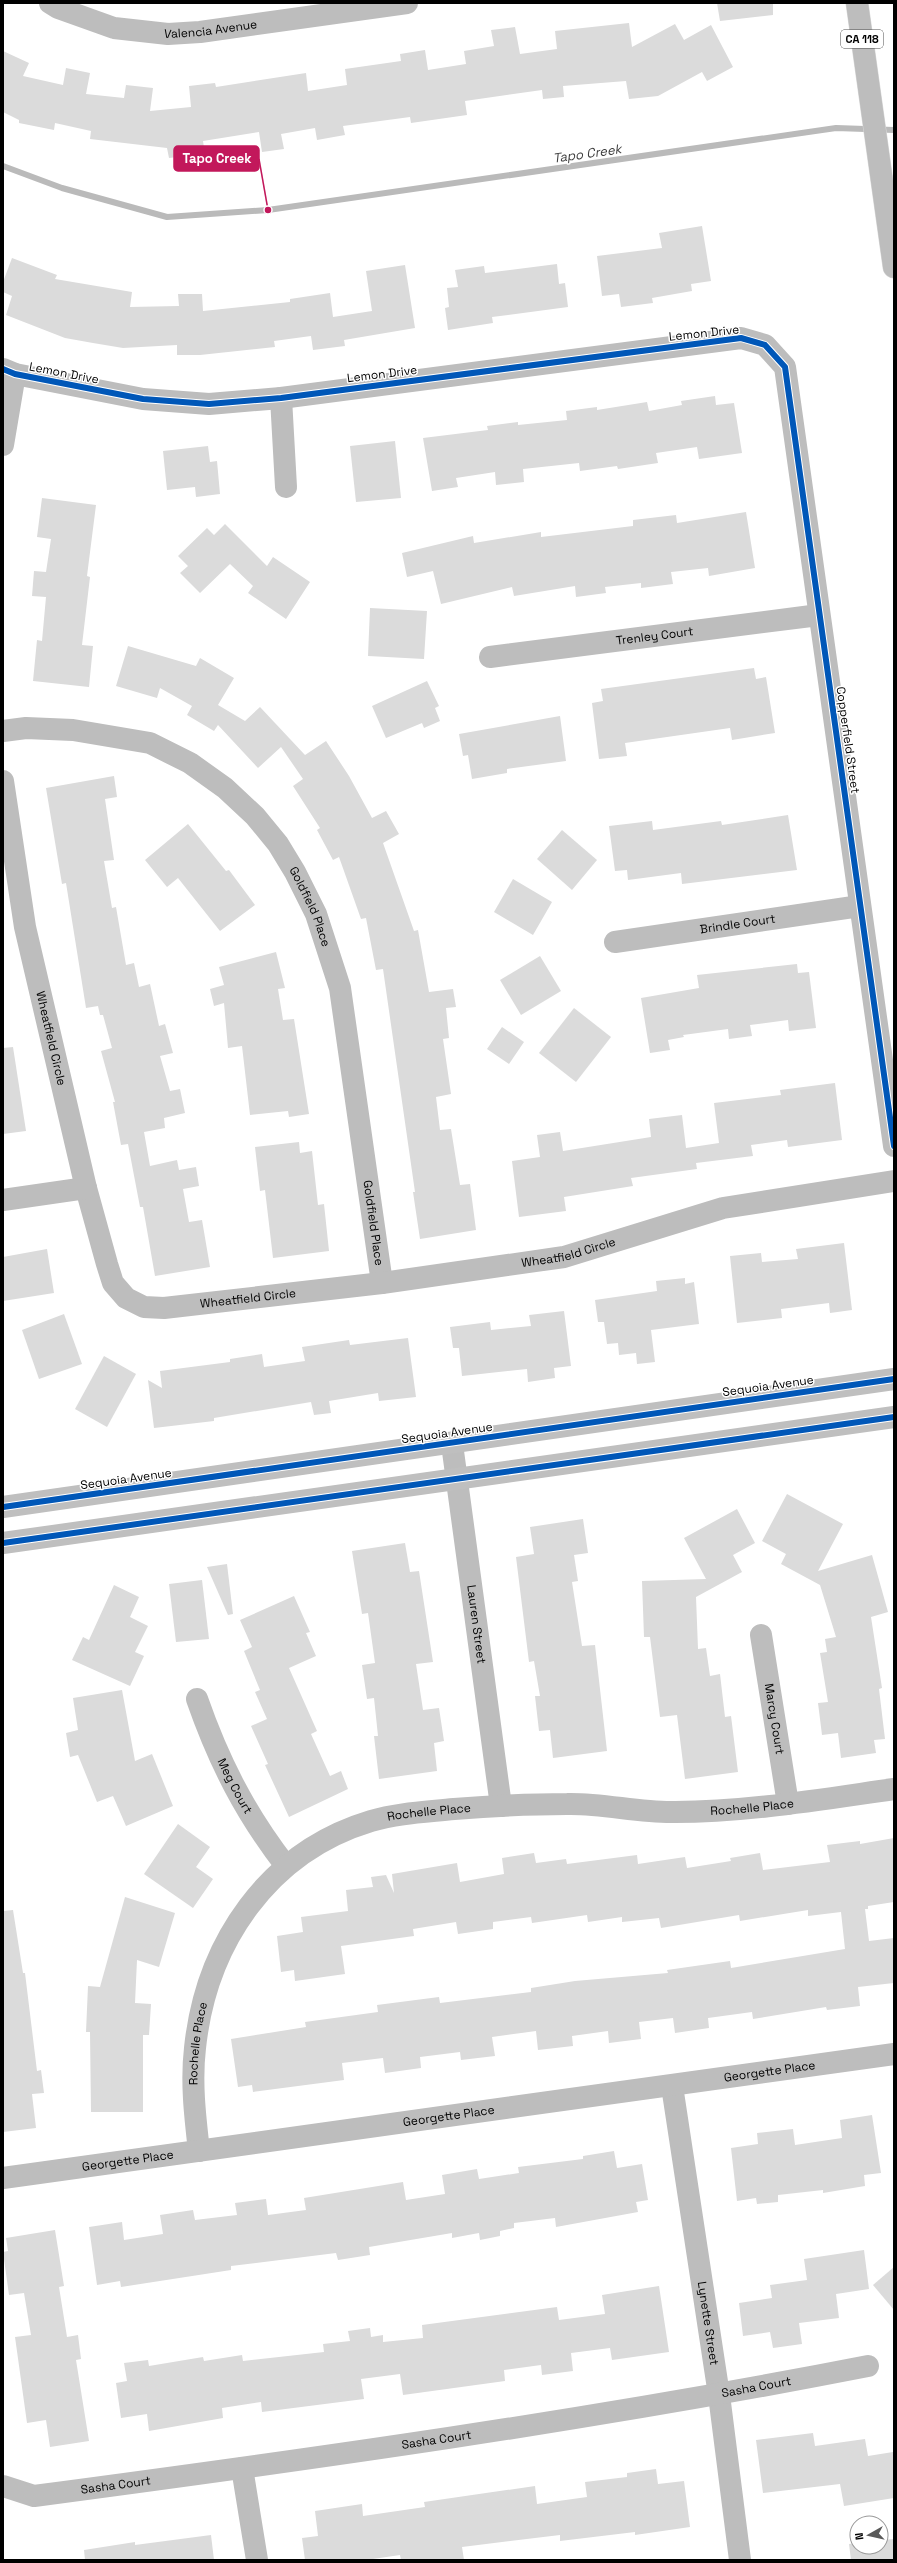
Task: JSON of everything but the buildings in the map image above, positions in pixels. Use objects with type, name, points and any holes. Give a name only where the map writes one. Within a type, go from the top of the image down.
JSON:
[{"type":"main road","name":"Valencia Avenue","points":[[56,5],[114,28],[168,34],[200,32],[374,5],[408,3]]},
{"type":"main road","name":"CA 118","points":[[857,3],[894,267]]},
{"type":"main road","name":"Lemon Drive","points":[[9,372],[143,399],[208,404],[281,398],[741,338],[765,345]]},
{"type":"main road","name":"Copperfield Street","points":[[765,345],[785,367],[894,1146]]},
{"type":"main road","points":[[3,445],[9,372]]},
{"type":"main road","points":[[281,398],[286,487]]},
{"type":"main road","name":"Trenley Court","points":[[490,657],[819,615]]},
{"type":"main road","name":"Goldfield Place","points":[[3,731],[26,728],[73,730],[150,743],[190,763],[225,788],[255,816],[278,844],[295,872],[316,914],[340,988],[382,1283]]},
{"type":"main road","name":"Wheatfield Circle","points":[[3,781],[25,927],[86,1188],[113,1283],[126,1298],[144,1307],[164,1308],[382,1283],[564,1257],[723,1208],[894,1181]]},
{"type":"main road","name":"Brindle Court","points":[[615,942],[860,906]]},
{"type":"main road","points":[[3,1200],[86,1188]]},
{"type":"main road","name":"Sequoia Avenue","points":[[3,1507],[452,1444],[894,1379]]},
{"type":"main road","points":[[3,1543],[894,1417]]},
{"type":"main road","name":"Lauren Street","points":[[452,1444],[501,1806]]},
{"type":"main road","name":"Marcy Court","points":[[761,1635],[788,1804]]},
{"type":"main road","name":"Meg Court","points":[[197,1699],[214,1749],[237,1795],[262,1835],[286,1866]]},
{"type":"main road","name":"Rochelle Place","points":[[199,2151],[193,2096],[195,2048],[205,1991],[216,1960],[237,1921],[261,1890],[286,1866],[329,1838],[370,1821],[402,1814],[501,1806],[570,1803],[674,1812],[788,1804],[894,1789]]},
{"type":"main road","name":"Georgette Place","points":[[3,2178],[894,2054]]},
{"type":"main road","name":"Lynette Street","points":[[672,2086],[719,2395],[740,2560]]},
{"type":"main road","name":"Sasha Court","points":[[3,2486],[34,2496],[242,2468],[719,2395],[868,2366]]},
{"type":"main road","points":[[242,2468],[257,2560]]},
{"type":"waterway","name":"Tapo Creek","points":[[3,166],[62,188],[167,217],[268,210],[836,128],[894,130]]},
{"type":"cycle path","points":[[3,369],[15,374],[143,399],[209,404],[281,398],[741,338],[765,345],[785,367],[894,1146]]},
{"type":"cycle path","points":[[3,1507],[894,1379]]},
{"type":"cycle path","points":[[3,1543],[894,1417]]},
{"type":"place","name":"Tapo Creek","points":[[268,210]]}]
